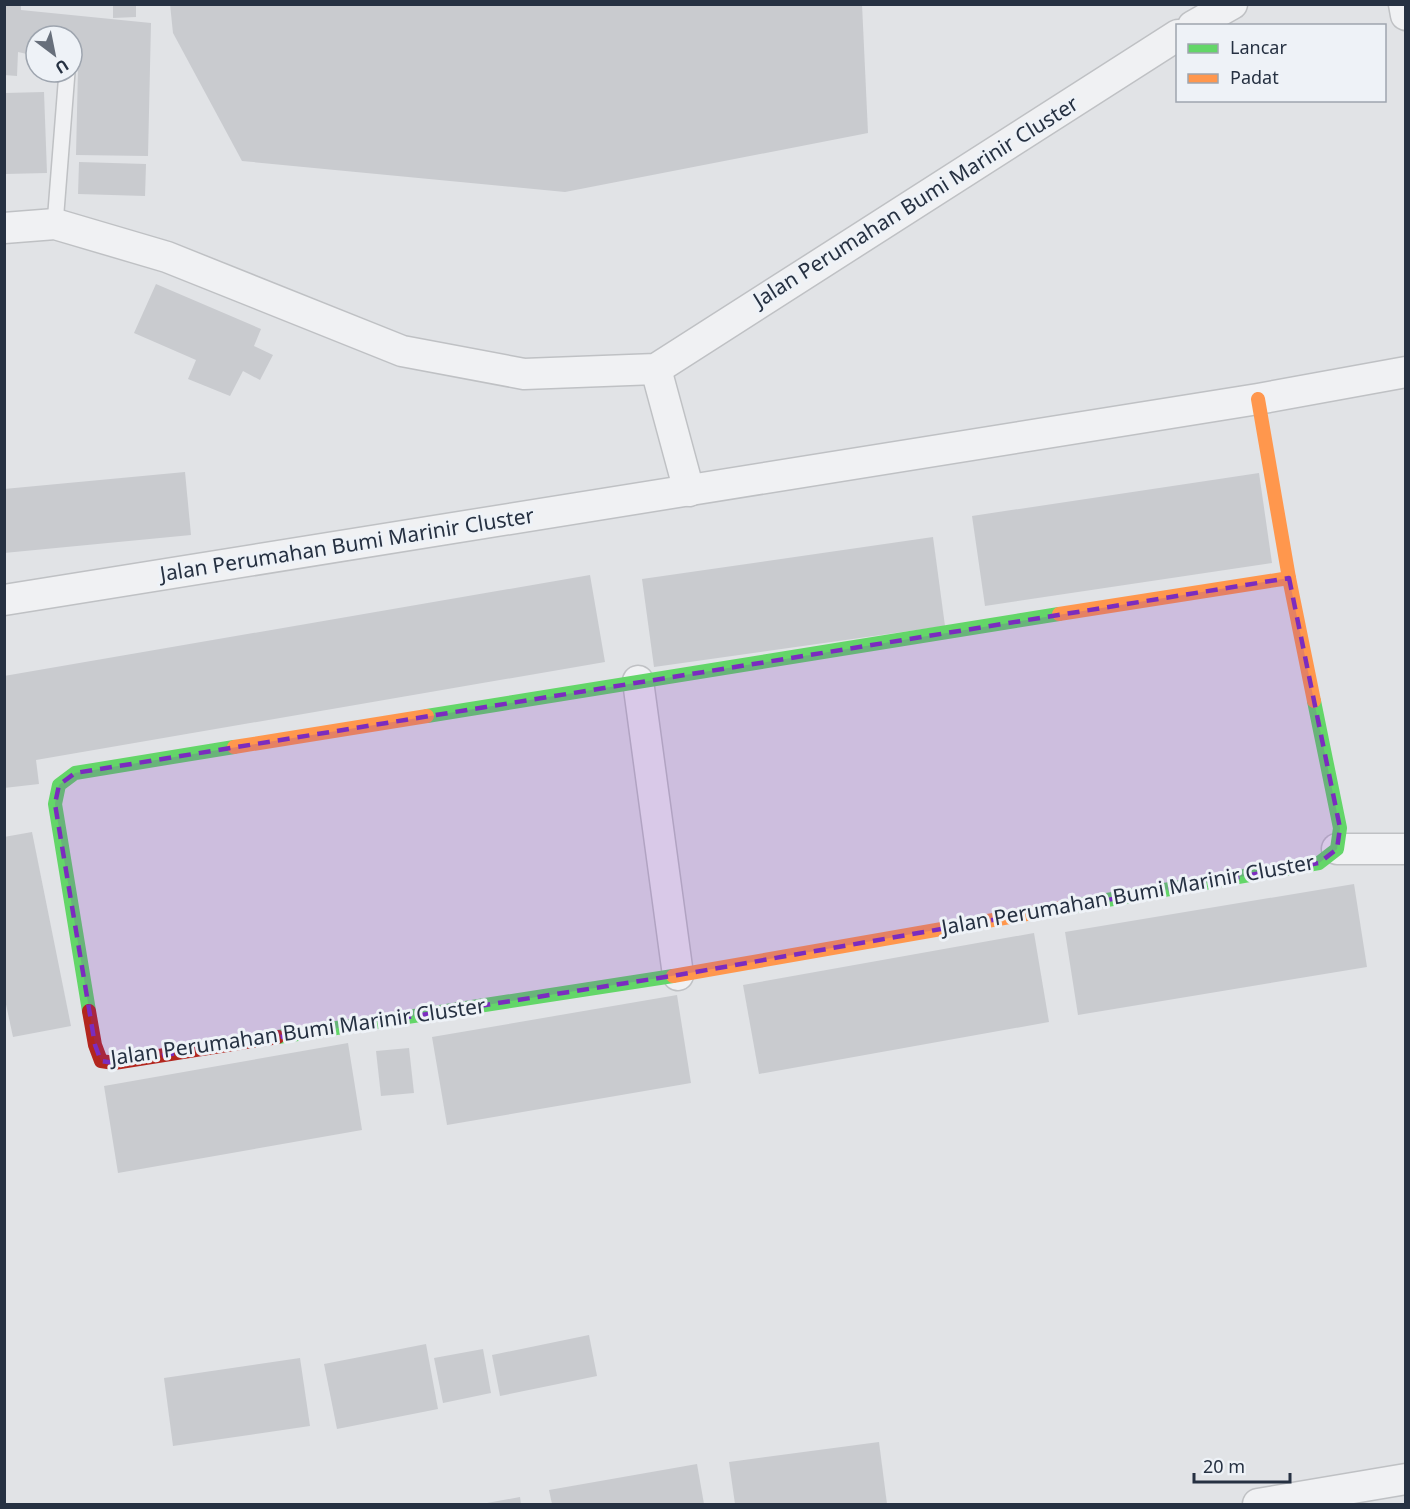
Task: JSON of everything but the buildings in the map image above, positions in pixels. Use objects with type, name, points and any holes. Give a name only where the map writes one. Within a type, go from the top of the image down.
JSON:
[{"type":"street","points":[[1197,24],[1232,4]]},
{"type":"street","points":[[1404,4],[1406,15]]},
{"type":"street","name":"Jalan Perumahan Bumi Marinir Cluster","points":[[656,369],[1176,36]]},
{"type":"street","points":[[4,228],[55,224],[168,257],[402,351],[524,374],[656,369],[689,491]]},
{"type":"street","name":"Jalan Perumahan Bumi Marinir Cluster","points":[[4,600],[1258,399],[1406,372]]},
{"type":"street","name":"Jalan Perumahan Bumi Marinir Cluster","points":[[1258,399],[1289,578],[1340,828],[1337,849],[1319,863],[678,975],[114,1063],[101,1061],[95,1045],[56,804],[59,785],[75,773],[1289,578]]},
{"type":"street","points":[[638,681],[678,975]]},
{"type":"street","points":[[1337,849],[1406,849]]},
{"type":"street","points":[[1258,1504],[1406,1479]]},
{"type":"lane","points":[[55,224],[67,84]]},
{"type":"highlighted area","points":[[1289,578],[1340,828],[1337,849],[1319,863],[678,975],[114,1063],[101,1061],[95,1045],[55,804],[59,785],[75,773]]},
{"type":"traffic: fast","points":[[427,716],[1059,614]]},
{"type":"traffic: fast","points":[[1067,907],[1319,863],[1337,849],[1340,828],[1314,701]]},
{"type":"traffic: fast","points":[[89,1011],[55,804],[59,785],[75,773],[234,747]]},
{"type":"traffic: fast","points":[[278,1037],[673,976]]},
{"type":"traffic: slow","points":[[1258,399],[1289,578],[1314,701]]},
{"type":"traffic: slow","points":[[1059,614],[1289,578]]},
{"type":"traffic: slow","points":[[234,747],[427,716]]},
{"type":"traffic: slow","points":[[673,976],[1067,907]]},
{"type":"traffic: jam","points":[[89,1011],[95,1045],[101,1061],[114,1063],[278,1037]]}]
